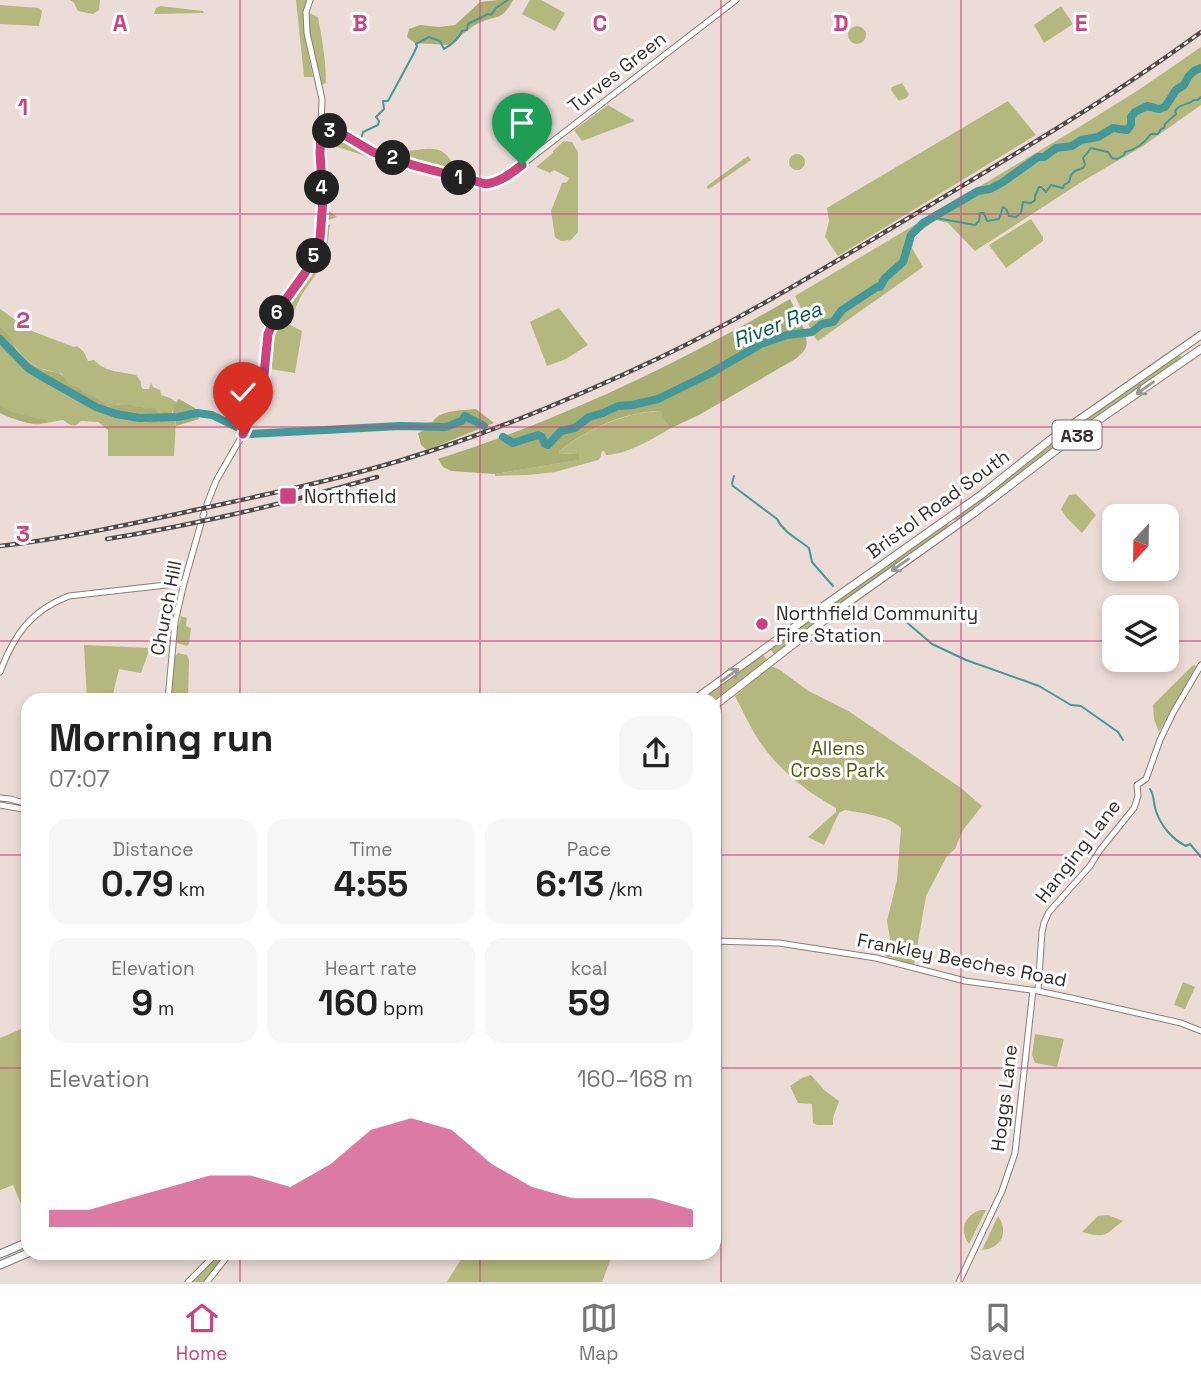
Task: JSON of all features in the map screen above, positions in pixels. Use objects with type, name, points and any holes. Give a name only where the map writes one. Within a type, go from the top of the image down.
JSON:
[{"type":"highway","name":"Bristol Road South","points":[[704,693],[981,495],[1050,440],[1201,337]]},
{"type":"highway","points":[[1180,349],[1187,354],[1201,349]]},
{"type":"highway","name":"Bristol Road South","points":[[721,701],[832,614],[1048,456],[1201,349]]},
{"type":"highway","points":[[948,518],[955,526]]},
{"type":"highway","points":[[765,649],[774,659]]},
{"type":"highway","points":[[0,1254],[21,1245]]},
{"type":"highway","points":[[0,1265],[21,1256]]},
{"type":"street","points":[[207,505],[216,481],[262,395],[268,334],[279,309],[305,273],[320,239],[323,199],[320,153],[322,99],[307,33],[306,12],[310,0]]},
{"type":"street","name":"Turves Green","points":[[321,129],[346,136],[373,152],[416,166],[474,182],[496,183],[736,0]]},
{"type":"street","name":"Church Hill","points":[[169,693],[176,622],[201,523]]},
{"type":"street","points":[[0,672],[13,642],[21,631],[47,606],[57,601],[69,596],[184,583]]},
{"type":"street","name":"Hanging Lane","points":[[1035,990],[1042,932],[1049,912],[1083,874],[1134,808],[1138,796],[1137,785],[1146,779],[1173,713],[1201,665]]},
{"type":"street","points":[[0,798],[21,802]]},
{"type":"street","points":[[0,805],[21,809]]},
{"type":"street","name":"Frankley Beeches Road","points":[[721,941],[779,943],[876,958],[965,981],[1035,990],[1181,1023],[1201,1031]]},
{"type":"street","name":"Hoggs Lane","points":[[959,1282],[1002,1191],[1015,1153],[1035,990]]},
{"type":"street","points":[[188,1282],[209,1260]]},
{"type":"street","points":[[206,1282],[224,1260]]},
{"type":"green space","points":[[70,0],[100,0],[99,10],[93,14],[78,11]]},
{"type":"green space","points":[[296,0],[308,0],[305,29],[313,77],[304,77]]},
{"type":"green space","points":[[513,0],[501,15],[473,26],[449,45],[415,43],[407,37],[409,29],[420,25],[455,25],[480,2]]},
{"type":"green space","points":[[530,0],[541,0],[565,13],[555,31],[522,14]]},
{"type":"green space","points":[[0,5],[39,8],[42,11],[39,26],[0,24]]},
{"type":"green space","points":[[160,6],[203,11],[204,13],[154,14]]},
{"type":"green space","points":[[1061,6],[1073,24],[1044,43],[1034,25]]},
{"type":"green space","points":[[309,13],[318,17],[321,33],[326,83],[321,85],[309,33]]},
{"type":"green space","points":[[857,26],[863,29],[866,35],[863,41],[857,44],[851,41],[848,35],[851,29]]},
{"type":"green space","points":[[1201,47],[1201,105],[1143,146],[1083,181],[975,251],[948,223],[936,220],[915,235],[912,248],[923,267],[818,341],[815,338],[795,296],[1076,129]]},
{"type":"green space","points":[[902,83],[909,95],[899,101],[891,90]]},
{"type":"green space","points":[[1008,101],[1036,135],[838,256],[825,237],[829,221],[827,208]]},
{"type":"green space","points":[[608,105],[635,121],[582,141],[574,130]]},
{"type":"green space","points":[[329,134],[346,141],[369,157],[327,146],[329,211],[337,217],[326,221],[322,149],[323,139]]},
{"type":"green space","points":[[564,141],[572,142],[578,152],[578,232],[571,240],[561,241],[555,237],[551,211],[562,183],[569,178],[554,170],[550,173],[536,167]]},
{"type":"green space","points":[[386,148],[398,151],[437,150],[449,158],[454,167],[477,174],[474,180],[384,154]]},
{"type":"green space","points":[[797,154],[803,156],[803,168],[797,170],[791,168],[789,162],[791,156]]},
{"type":"green space","points":[[748,156],[751,160],[707,188],[707,186]]},
{"type":"green space","points":[[1031,219],[1043,241],[1006,268],[989,245]]},
{"type":"green space","points":[[330,224],[322,262],[318,260],[318,256],[324,227]]},
{"type":"green space","points":[[314,267],[320,268],[301,296],[288,324],[302,331],[295,373],[270,369],[270,342],[276,321]]},
{"type":"green space","points":[[790,299],[805,331],[807,344],[803,352],[699,415],[671,428],[665,422],[661,411],[633,414],[595,428],[559,451],[560,454],[579,453],[579,460],[495,474],[451,471],[443,467],[438,459],[529,427],[618,389],[705,346]]},
{"type":"green space","points":[[559,308],[588,345],[566,359],[547,366],[530,322]]},
{"type":"green space","points":[[0,309],[32,331],[77,346],[88,361],[94,360],[108,369],[136,375],[143,389],[149,389],[151,383],[160,390],[161,395],[176,402],[172,413],[158,415],[154,408],[119,404],[107,407],[74,385],[69,385],[62,374],[39,368],[24,358],[0,327]]},
{"type":"green space","points":[[0,327],[28,361],[63,376],[69,385],[74,385],[108,407],[119,404],[155,408],[160,415],[163,411],[173,413],[174,405],[179,399],[195,408],[199,419],[176,426],[176,420],[151,424],[124,420],[96,410],[80,400],[76,401],[28,370],[6,352],[0,345]]},
{"type":"green space","points":[[0,345],[20,364],[76,401],[80,400],[96,410],[124,420],[151,424],[176,419],[174,456],[108,456],[108,430],[98,422],[81,421],[72,425],[63,420],[36,424],[0,413]]},
{"type":"green space","points":[[1178,353],[1183,359],[1047,453],[968,514],[957,521],[954,519],[1048,444]]},
{"type":"green space","points":[[0,405],[11,412],[48,421],[30,423],[18,420],[0,413]]},
{"type":"green space","points":[[476,409],[494,423],[427,450],[421,445],[418,433],[424,430],[427,423],[446,413]]},
{"type":"green space","points":[[662,411],[665,422],[671,428],[631,449],[606,455],[602,451],[598,460],[555,472],[495,476],[578,460],[579,453],[560,454],[559,451],[607,423],[633,415]]},
{"type":"green space","points":[[1076,494],[1096,515],[1082,533],[1061,509],[1069,495]]},
{"type":"green space","points":[[944,523],[948,523],[949,527],[774,654],[769,648]]},
{"type":"green space","points":[[181,616],[187,618],[186,626],[191,628],[187,646],[177,643],[176,635]]},
{"type":"green space","points":[[84,645],[150,648],[141,673],[119,669],[113,693],[87,693]]},
{"type":"green space","points":[[178,653],[187,655],[189,660],[188,693],[171,693],[174,657]]},
{"type":"green space","points":[[762,653],[767,660],[721,695],[707,693]]},
{"type":"green space","points":[[1193,665],[1196,666],[1159,732],[1153,705]]},
{"type":"green space","name":"Allens Cross Park","points":[[770,667],[780,670],[807,690],[850,712],[961,788],[982,806],[963,830],[955,849],[947,856],[926,896],[914,965],[885,956],[890,938],[887,921],[897,880],[901,828],[883,818],[845,810],[839,813],[824,845],[808,837],[836,812],[836,808],[799,784],[775,761],[758,740],[735,696]]},
{"type":"green space","points":[[1183,982],[1195,987],[1185,1009],[1174,1005]]},
{"type":"green space","points":[[21,1029],[21,1204],[13,1185],[0,1190],[0,1038]]},
{"type":"green space","points":[[1035,1034],[1064,1039],[1057,1067],[1035,1063],[1032,1055]]},
{"type":"green space","points":[[811,1075],[824,1090],[839,1101],[833,1125],[813,1123],[812,1104],[798,1103],[790,1086]]},
{"type":"green space","points":[[980,1210],[986,1210],[969,1244],[964,1234],[965,1224],[970,1216]]},
{"type":"green space","points":[[1108,1215],[1123,1221],[1106,1234],[1082,1232],[1098,1216]]},
{"type":"green space","points":[[998,1216],[1003,1228],[1002,1238],[989,1249],[982,1250]]},
{"type":"green space","points":[[213,1260],[222,1260],[203,1282],[193,1282]]},
{"type":"green space","points":[[461,1260],[610,1260],[602,1282],[447,1282]]},
{"type":"waterway","points":[[361,139],[363,132],[378,125],[376,117],[384,109],[383,101],[388,101],[414,53],[416,44],[429,37],[440,41],[444,49],[462,31],[467,30],[468,24],[491,15],[508,0]]},
{"type":"waterway","name":"River Rea","points":[[503,437],[513,443],[538,435],[548,445],[561,431],[575,428],[589,417],[618,406],[658,399],[761,344],[787,335],[812,332],[822,324],[833,322],[842,310],[880,287],[885,278],[903,262],[911,235],[923,223],[978,191],[990,189],[1003,182],[1038,157],[1044,157],[1056,148],[1072,146],[1081,140],[1098,137],[1113,128],[1127,130],[1135,112],[1147,106],[1159,109],[1165,107],[1176,90],[1184,85],[1194,71],[1201,68]]},
{"type":"waterway","points":[[923,223],[936,218],[975,225],[979,221],[980,213],[984,213],[987,221],[999,219],[1003,207],[1009,216],[1016,217],[1021,213],[1023,202],[1031,203],[1035,200],[1039,187],[1046,192],[1051,185],[1063,188],[1071,175],[1083,168],[1083,158],[1091,148],[1108,152],[1112,158],[1117,159],[1140,145],[1151,134],[1158,134],[1179,107],[1201,97]]},
{"type":"waterway","name":"River Rea","points":[[0,339],[28,368],[96,407],[116,414],[139,418],[178,417],[197,413],[212,415],[251,434],[400,426],[445,427],[462,421],[465,416],[484,426]]},
{"type":"waterway","points":[[734,476],[733,486],[777,519],[787,532],[809,548],[812,562],[833,586]]},
{"type":"waterway","points":[[904,620],[932,644],[966,660],[1039,686],[1071,705],[1081,706],[1118,732],[1123,740]]},
{"type":"waterway","points":[[1150,789],[1158,817],[1164,827],[1181,843],[1186,846],[1190,844],[1201,857]]},
{"type":"railway","points":[[0,546],[131,524],[354,473],[468,438],[566,400],[695,340],[796,285],[1066,123],[1201,32]]},
{"type":"railway","points":[[107,539],[243,512],[377,477]]},
{"type":"place","name":"Northfield","points":[[288,496]]},
{"type":"place","name":"Northfield Community Fire Station","points":[[762,624]]},
{"type":"route","points":[[243,434],[264,387],[268,334],[279,309],[305,273],[320,239],[323,199],[321,129],[346,136],[373,152],[486,184],[506,178],[522,165]]}]
